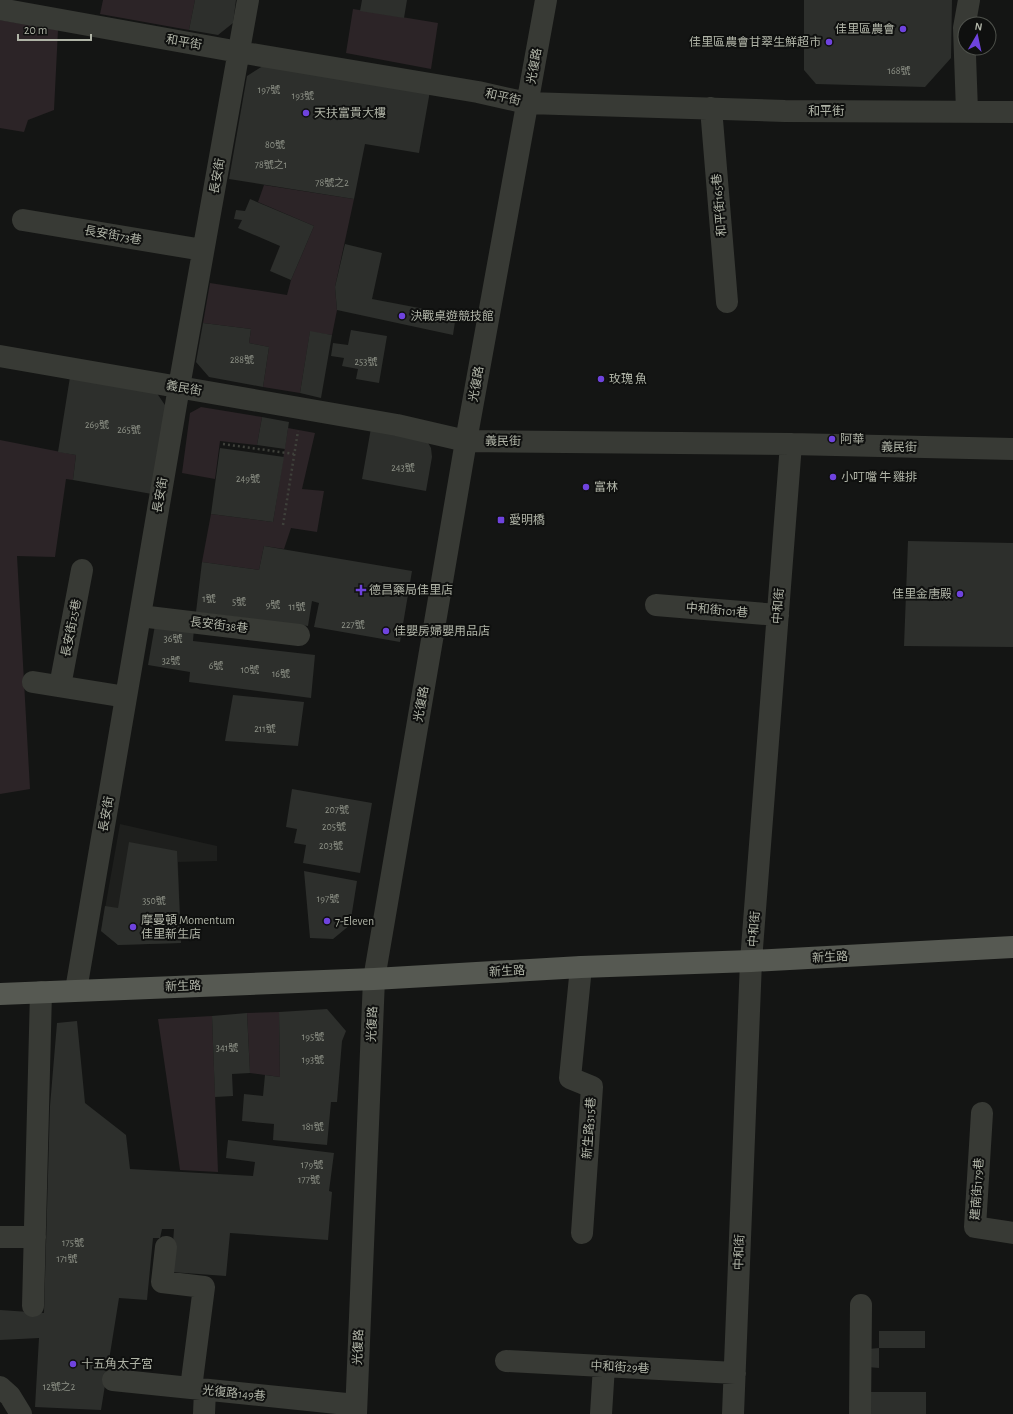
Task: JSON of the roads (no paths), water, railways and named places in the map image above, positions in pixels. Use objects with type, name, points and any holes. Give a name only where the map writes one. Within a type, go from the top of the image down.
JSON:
[{"type":"main road","name":"新生路","points":[[0,994],[374,979],[581,967],[751,961],[1013,947]]},
{"type":"street","name":"長安街","points":[[76,990],[179,387],[248,0]]},
{"type":"street","name":"光復路","points":[[356,1410],[374,979],[466,441],[546,0]]},
{"type":"street","points":[[967,111],[964,28],[969,0]]},
{"type":"street","name":"和平街","points":[[0,10],[478,92],[527,103],[785,111],[1013,112]]},
{"type":"street","name":"和平街165巷","points":[[711,108],[727,302]]},
{"type":"street","name":"長安街73巷","points":[[23,220],[203,250]]},
{"type":"street","name":"義民街","points":[[0,356],[397,425],[466,441],[791,444],[1013,449]]},
{"type":"street","name":"中和街","points":[[733,1414],[751,961],[791,444]]},
{"type":"street","name":"長安街25巷","points":[[60,686],[82,570]]},
{"type":"street","name":"中和街101巷","points":[[656,605],[778,615]]},
{"type":"street","name":"長安街38巷","points":[[140,616],[299,635]]},
{"type":"street","points":[[33,682],[126,697]]},
{"type":"street","name":"新生路315巷","points":[[581,967],[570,1078],[592,1087],[582,1233]]},
{"type":"street","points":[[33,1306],[41,992]]},
{"type":"street","name":"建南街179巷","points":[[982,1113],[975,1227],[1013,1233]]},
{"type":"street","points":[[0,1237],[35,1237]]},
{"type":"street","points":[[166,1247],[162,1282],[204,1287],[198,1389],[204,1414]]},
{"type":"street","points":[[860,1414],[861,1305]]},
{"type":"street","name":"中和街29巷","points":[[506,1361],[735,1374]]},
{"type":"street","points":[[601,1414],[604,1366]]},
{"type":"street","name":"光復路149巷","points":[[113,1380],[198,1389],[356,1410]]},
{"type":"street","points":[[0,1387],[10,1396],[21,1414]]},
{"type":"place","name":"佳里區農會","points":[[903,29]]},
{"type":"place","name":"佳里區農會甘翠生鮮超市","points":[[829,42]]},
{"type":"place","name":"天扶富貴大樓","points":[[306,113]]},
{"type":"place","name":"決戰桌遊競技館","points":[[402,316]]},
{"type":"place","name":"玫瑰 魚","points":[[601,379]]},
{"type":"place","name":"阿華","points":[[832,439]]},
{"type":"place","name":"小叮噹 牛 雞排","points":[[833,477]]},
{"type":"place","name":"富林","points":[[586,487]]},
{"type":"place","name":"愛明橋","points":[[501,520]]},
{"type":"place","name":"德昌藥局佳里店","points":[[361,590]]},
{"type":"place","name":"佳里金唐殿","points":[[960,594]]},
{"type":"place","name":"佳嬰房婦嬰用品店","points":[[386,631]]},
{"type":"place","name":"7-Eleven","points":[[327,921]]},
{"type":"place","name":"摩曼頓 Momentum 佳里新生店","points":[[133,927]]},
{"type":"place","name":"十五角太子宮","points":[[73,1364]]}]
